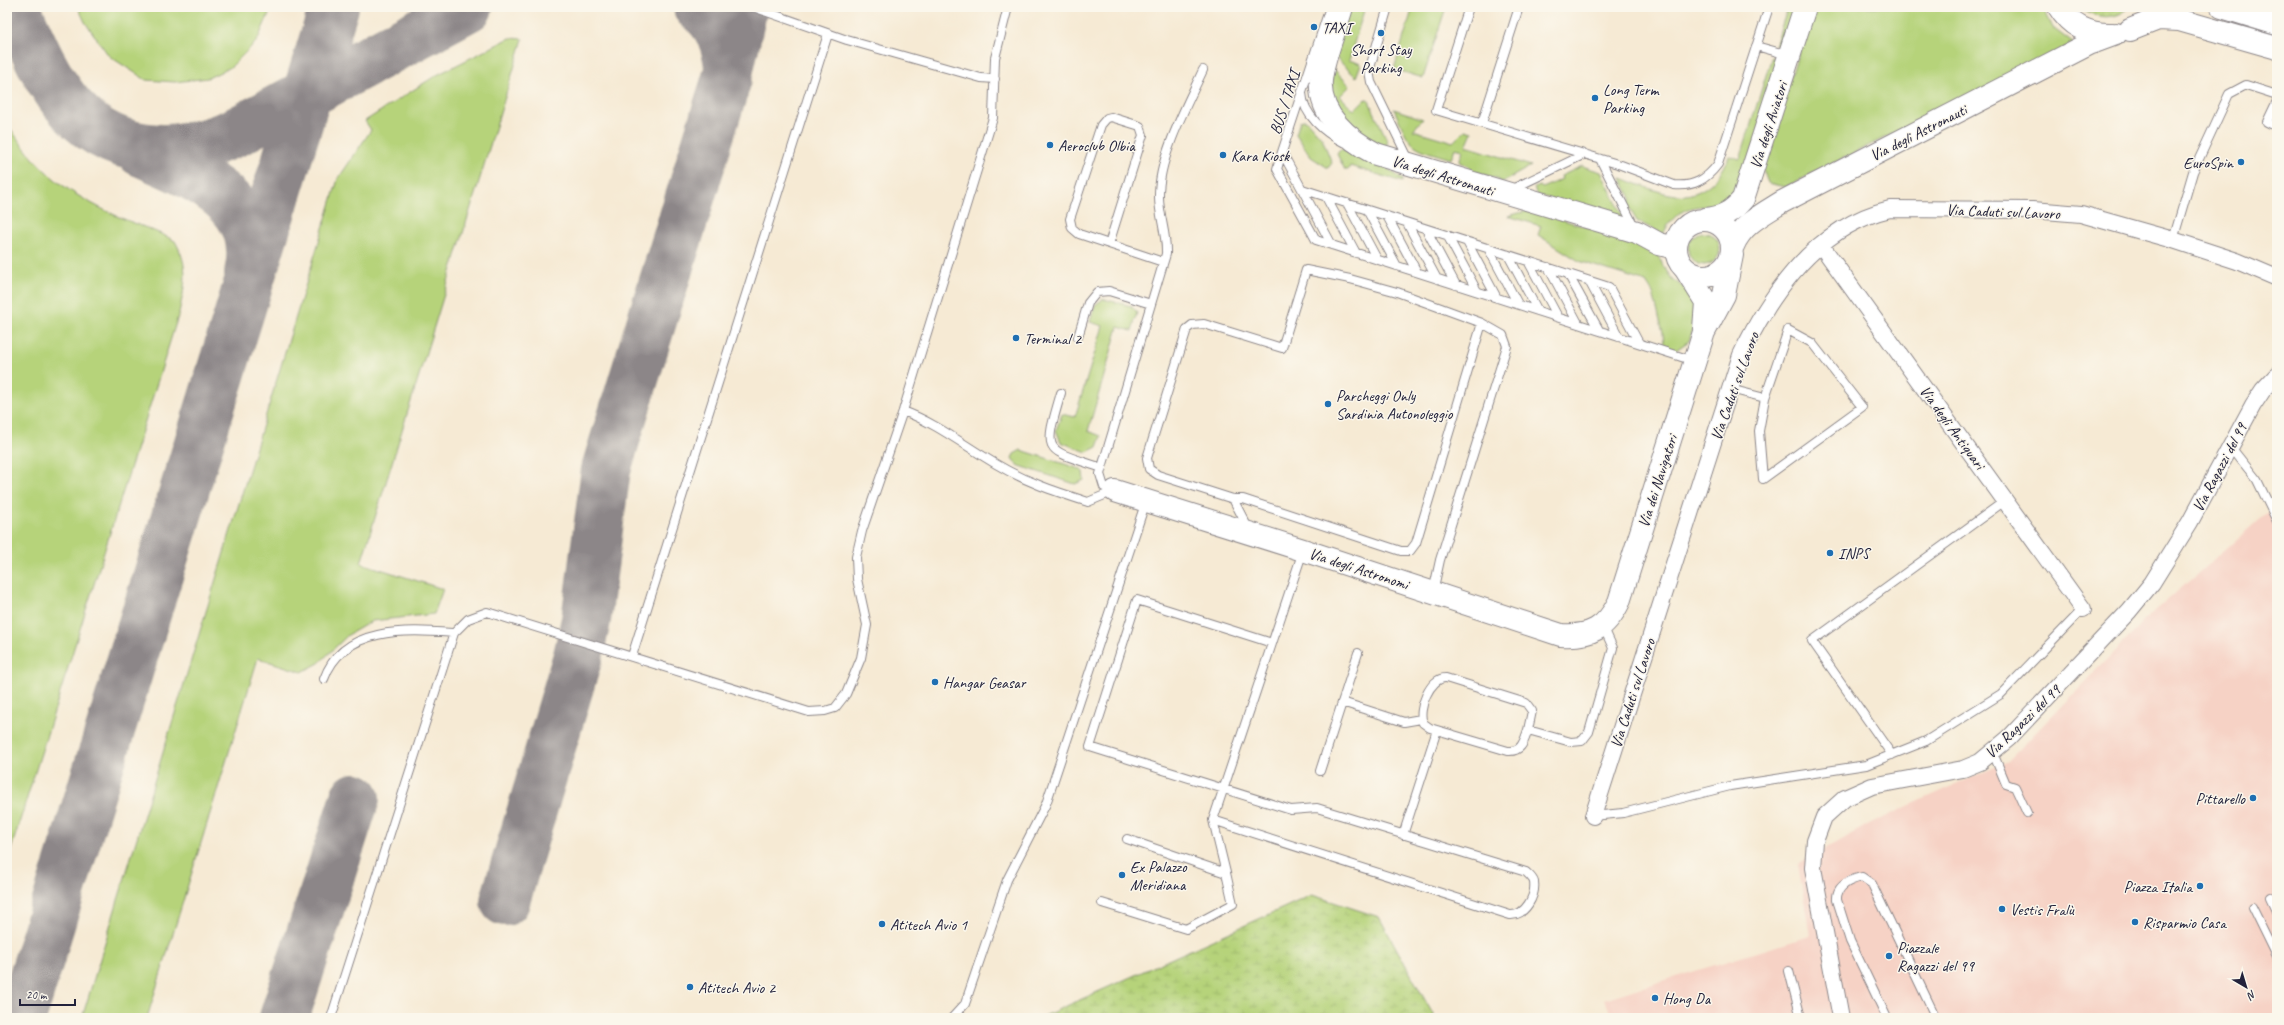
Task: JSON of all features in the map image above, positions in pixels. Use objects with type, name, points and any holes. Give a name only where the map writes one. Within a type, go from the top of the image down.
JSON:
[{"type":"street","name":"Via degli Astronauti","points":[[1342,7],[1322,76],[1323,98],[1331,116],[1344,133],[1376,154],[1637,232],[1659,244],[1676,248]]},
{"type":"street","name":"Via degli Aviatori","points":[[1705,219],[1724,216],[1736,207],[1743,199],[1805,7]]},
{"type":"street","points":[[2059,7],[2074,25],[2086,31],[2101,35],[2122,32],[2142,21],[2153,7]]},
{"type":"street","points":[[2232,8],[2277,24]]},
{"type":"street","name":"Via degli Astronauti","points":[[1733,250],[1738,235],[1745,227],[1782,202],[2089,44],[2158,19],[2179,20],[2277,48]]},
{"type":"street","name":"Via Caduti sul Lavoro","points":[[1593,816],[1741,355],[1767,305],[1802,262],[1821,245],[1874,212],[1905,208],[2033,210],[2081,214],[2172,240],[2237,262],[2277,278]]},
{"type":"street","points":[[1705,219],[1714,221],[1727,230],[1733,250],[1729,263],[1715,274],[1699,276],[1686,270],[1677,257],[1676,248],[1681,231],[1696,220],[1705,219]]},
{"type":"street","name":"Via degli Antiquari","points":[[1821,245],[2083,609]]},
{"type":"street","name":"Via dei Navigatori","points":[[1603,625],[1612,616],[1619,602],[1704,332],[1724,295],[1733,250]]},
{"type":"street","name":"Via dei Navigatori","points":[[1686,270],[1704,296],[1706,302],[1704,332]]},
{"type":"street","name":"Via Ragazzi del 99","points":[[1841,1018],[1813,868],[1815,841],[1824,817],[1834,806],[1857,792],[1872,786],[1963,769],[1980,762],[1992,753],[2129,612],[2152,583],[2190,522],[2230,446],[2263,390],[2277,375]]},
{"type":"street","name":"Via degli Astronomi","points":[[1115,491],[1244,533],[1303,550],[1561,635],[1583,634],[1603,625]]},
{"type":"lane","points":[[753,7],[828,34],[981,78],[995,79]]},
{"type":"lane","points":[[331,1018],[454,634],[468,619],[487,612],[809,712],[825,711],[835,708],[846,694],[861,658],[867,625],[857,579],[856,557],[862,531],[903,412],[993,118],[997,41],[1008,7]]},
{"type":"lane","name":"BUS / TAXI","points":[[1330,7],[1282,152],[1332,245]]},
{"type":"lane","points":[[1388,7],[1368,72],[1371,82],[1412,166]]},
{"type":"lane","points":[[1469,7],[1436,110],[1585,154],[1674,185],[1690,185],[1705,178],[1718,164],[1768,7]]},
{"type":"lane","points":[[1482,123],[1519,7]]},
{"type":"lane","points":[[632,656],[828,34]]},
{"type":"lane","points":[[1756,46],[1790,56]]},
{"type":"lane","points":[[1115,491],[1104,486],[1100,474],[1163,262],[1166,244],[1159,196],[1160,182],[1183,110],[1203,70]]},
{"type":"lane","points":[[2172,240],[2192,172],[2229,94],[2246,85],[2277,95]]},
{"type":"lane","points":[[1302,93],[1306,108],[1322,129],[1351,146],[1376,154]]},
{"type":"lane","points":[[2277,101],[2267,122],[2277,126]]},
{"type":"lane","points":[[1109,244],[1143,135],[1140,126],[1111,117],[1107,118],[1101,125],[1070,219],[1072,228],[1078,234],[1163,262]]},
{"type":"lane","points":[[1282,152],[1277,169],[1316,240],[1695,361]]},
{"type":"lane","points":[[1504,193],[1585,154]]},
{"type":"lane","points":[[1600,159],[1637,232]]},
{"type":"lane","points":[[1302,189],[1609,287],[1639,343]]},
{"type":"lane","points":[[1326,197],[1356,253]]},
{"type":"lane","points":[[1346,203],[1377,259]]},
{"type":"lane","points":[[1367,210],[1397,266]]},
{"type":"lane","points":[[1386,216],[1417,272]]},
{"type":"lane","points":[[1407,223],[1437,279]]},
{"type":"lane","points":[[1426,229],[1456,285]]},
{"type":"lane","points":[[1447,235],[1477,291]]},
{"type":"lane","points":[[1467,242],[1497,298]]},
{"type":"lane","points":[[1488,248],[1518,304]]},
{"type":"lane","points":[[1508,255],[1538,311]]},
{"type":"lane","points":[[1528,261],[1558,317]]},
{"type":"lane","points":[[1548,267],[1578,324]]},
{"type":"lane","points":[[1432,592],[1440,560],[1507,346],[1503,335],[1482,323],[1397,292],[1350,279],[1306,270],[1282,348],[1204,324],[1192,324],[1185,336],[1147,464],[1149,469],[1158,475],[1233,499],[1243,499],[1406,552],[1410,551],[1416,543],[1482,323]]},
{"type":"lane","points":[[1568,274],[1599,330]]},
{"type":"lane","points":[[1589,280],[1619,337]]},
{"type":"lane","points":[[1078,337],[1088,303],[1097,292],[1109,291],[1151,304]]},
{"type":"lane","points":[[1788,330],[1812,343],[1862,407],[1763,479],[1759,431],[1765,398],[1788,330]]},
{"type":"lane","points":[[1730,389],[1765,398]]},
{"type":"lane","points":[[1061,393],[1049,434],[1051,446],[1060,454],[1102,468]]},
{"type":"lane","points":[[903,412],[920,417],[997,465],[1035,485],[1088,502],[1115,491]]},
{"type":"lane","points":[[2230,446],[2257,480],[2277,521]]},
{"type":"lane","points":[[1233,499],[1245,522],[1244,533]]},
{"type":"lane","points":[[1892,755],[1812,641],[2006,500]]},
{"type":"lane","points":[[952,1018],[965,1004],[1007,880],[1046,804],[1146,501]]},
{"type":"lane","points":[[1102,903],[1186,929],[1233,904],[1213,820],[1303,550]]},
{"type":"lane","points":[[1213,820],[1510,915],[1523,913],[1527,908],[1534,887],[1534,881],[1526,872],[1317,808],[1291,810],[1090,746],[1137,600],[1272,642]]},
{"type":"lane","points":[[1593,816],[1623,813],[1730,786],[1866,765],[1926,741],[2002,694],[2083,609]]},
{"type":"lane","points":[[1528,730],[1577,743],[1586,737],[1614,648],[1603,625]]},
{"type":"lane","points":[[324,679],[329,666],[349,646],[372,636],[406,630],[454,634]]},
{"type":"lane","points":[[1320,771],[1358,653]]},
{"type":"lane","points":[[1441,678],[1446,678],[1526,703],[1532,711],[1528,730],[1521,747],[1514,751],[1437,730],[1426,726],[1421,719],[1432,683],[1441,678]]},
{"type":"lane","points":[[1342,702],[1404,722],[1421,719]]},
{"type":"lane","points":[[1403,835],[1437,730]]},
{"type":"lane","points":[[1992,753],[2006,784],[2015,787],[2027,813]]},
{"type":"lane","points":[[1128,839],[1226,873]]},
{"type":"lane","points":[[1887,1018],[1850,941],[1837,900],[1837,894],[1843,884],[1862,877],[1872,884],[1936,1018]]},
{"type":"lane","points":[[2270,898],[2277,912]]},
{"type":"lane","points":[[2252,907],[2277,958]]},
{"type":"lane","points":[[1789,971],[1801,1018]]},
{"type":"shaded area","points":[[2277,510],[2277,1018],[1614,1018],[1604,999],[1810,936],[1798,864],[1871,823],[2008,761],[2145,620],[2263,516]]},
{"type":"green space","points":[[78,7],[272,7],[257,41],[231,67],[208,78],[175,82],[146,80],[109,56],[85,22]]},
{"type":"green space","points":[[1346,7],[1365,7],[1349,60],[1361,64],[1356,77],[1333,55]]},
{"type":"green space","points":[[1413,7],[1446,7],[1423,78],[1394,69]]},
{"type":"green space","points":[[1788,7],[1799,7],[1788,41],[1775,46]]},
{"type":"green space","points":[[1813,7],[2043,7],[2053,28],[2074,44],[1785,187],[1768,183],[1762,167]]},
{"type":"green space","points":[[2081,7],[2130,7],[2118,15],[2106,17],[2093,14]]},
{"type":"green space","points":[[510,38],[523,39],[361,563],[443,589],[434,614],[372,621],[348,635],[319,663],[302,672],[258,658],[147,1018],[82,1018],[338,179],[371,130],[365,121],[435,76]]},
{"type":"green space","points":[[1772,56],[1780,64],[1742,186],[1722,208],[1703,206],[1694,207],[1680,213],[1668,225],[1663,234],[1637,221],[1626,203],[1632,200],[1621,178],[1662,192],[1685,195],[1702,190],[1716,179],[1726,164],[1729,156],[1740,159]]},
{"type":"green space","points":[[1332,67],[1350,86],[1340,96],[1354,110],[1364,100],[1368,99],[1388,142],[1385,147],[1352,130],[1332,99]]},
{"type":"green space","points":[[1394,109],[1423,119],[1413,130],[1453,142],[1465,130],[1472,132],[1466,146],[1531,166],[1503,182],[1499,181],[1499,179],[1477,172],[1476,176],[1469,166],[1459,162],[1463,150],[1455,148],[1451,159],[1426,151],[1413,144],[1404,132]]},
{"type":"green space","points":[[1306,120],[1322,138],[1332,163],[1328,168],[1311,157],[1296,134],[1300,121]]},
{"type":"green space","points":[[7,123],[30,155],[42,168],[69,190],[119,217],[175,241],[183,260],[185,276],[179,313],[7,862]]},
{"type":"green space","points":[[1341,149],[1380,163],[1403,180],[1402,182],[1350,166],[1348,170],[1345,170],[1337,154]]},
{"type":"green space","points":[[1582,166],[1601,172],[1624,218],[1537,195],[1534,188],[1540,186],[1542,188],[1562,179],[1561,176]]},
{"type":"green space","points":[[1530,210],[1649,246],[1658,251],[1662,264],[1672,279],[1693,294],[1699,312],[1689,341],[1676,350],[1664,346],[1663,333],[1653,293],[1646,282],[1579,261],[1538,235],[1541,226],[1508,216]]},
{"type":"green space","points":[[1704,233],[1715,238],[1720,249],[1715,260],[1704,265],[1693,260],[1688,249],[1693,238]]},
{"type":"green space","points":[[1103,299],[1131,306],[1137,312],[1132,331],[1118,327],[1088,431],[1101,436],[1097,447],[1087,452],[1061,442],[1056,430],[1062,414],[1075,417],[1103,326],[1090,322],[1095,305]]},
{"type":"green space","points":[[1021,450],[1080,469],[1083,472],[1084,480],[1075,484],[1017,465],[1012,458],[1014,454]]},
{"type":"green space","points":[[1312,895],[1379,917],[1435,1018],[1040,1018]]},
{"type":"taxiway","points":[[15,7],[37,56],[50,79],[65,101],[82,120],[102,133],[122,143],[144,148],[167,149],[213,141],[236,132],[468,7]]},
{"type":"taxiway","points":[[21,1018],[334,7]]},
{"type":"taxiway","points":[[698,7],[711,19],[720,33],[726,49],[729,66]]},
{"type":"taxiway","points":[[505,901],[578,656],[586,620],[606,469],[727,78],[743,7]]},
{"type":"taxiway","points":[[141,152],[182,170],[202,181],[220,194],[236,209],[246,227],[251,248],[249,273]]},
{"type":"taxiway","points":[[284,1018],[355,798]]},
{"type":"place","name":"TAXI","points":[[1314,27]]},
{"type":"place","name":"Short Stay Parking","points":[[1381,33]]},
{"type":"place","name":"Long Term Parking","points":[[1595,98]]},
{"type":"place","name":"Aeroclub Olbia","points":[[1050,145]]},
{"type":"place","name":"Kara Kiosk","points":[[1223,155]]},
{"type":"place","name":"EuroSpin","points":[[2241,162]]},
{"type":"place","name":"Terminal 2","points":[[1016,338]]},
{"type":"place","name":"Parcheggi Only Sardinia Autonoleggio","points":[[1328,404]]},
{"type":"place","name":"INPS","points":[[1830,553]]},
{"type":"place","name":"Hangar Geasar","points":[[935,682]]},
{"type":"place","name":"Pittarello","points":[[2253,798]]},
{"type":"place","name":"Ex Palazzo Meridiana","points":[[1122,875]]},
{"type":"place","name":"Piazza Italia","points":[[2200,886]]},
{"type":"place","name":"Vestis Fralù","points":[[2002,909]]},
{"type":"place","name":"Risparmio Casa","points":[[2135,922]]},
{"type":"place","name":"Atitech Avio 1","points":[[882,924]]},
{"type":"place","name":"Piazzale Ragazzi del 99","points":[[1889,956]]},
{"type":"place","name":"Atitech Avio 2","points":[[690,987]]},
{"type":"place","name":"Hong Da","points":[[1655,998]]}]
